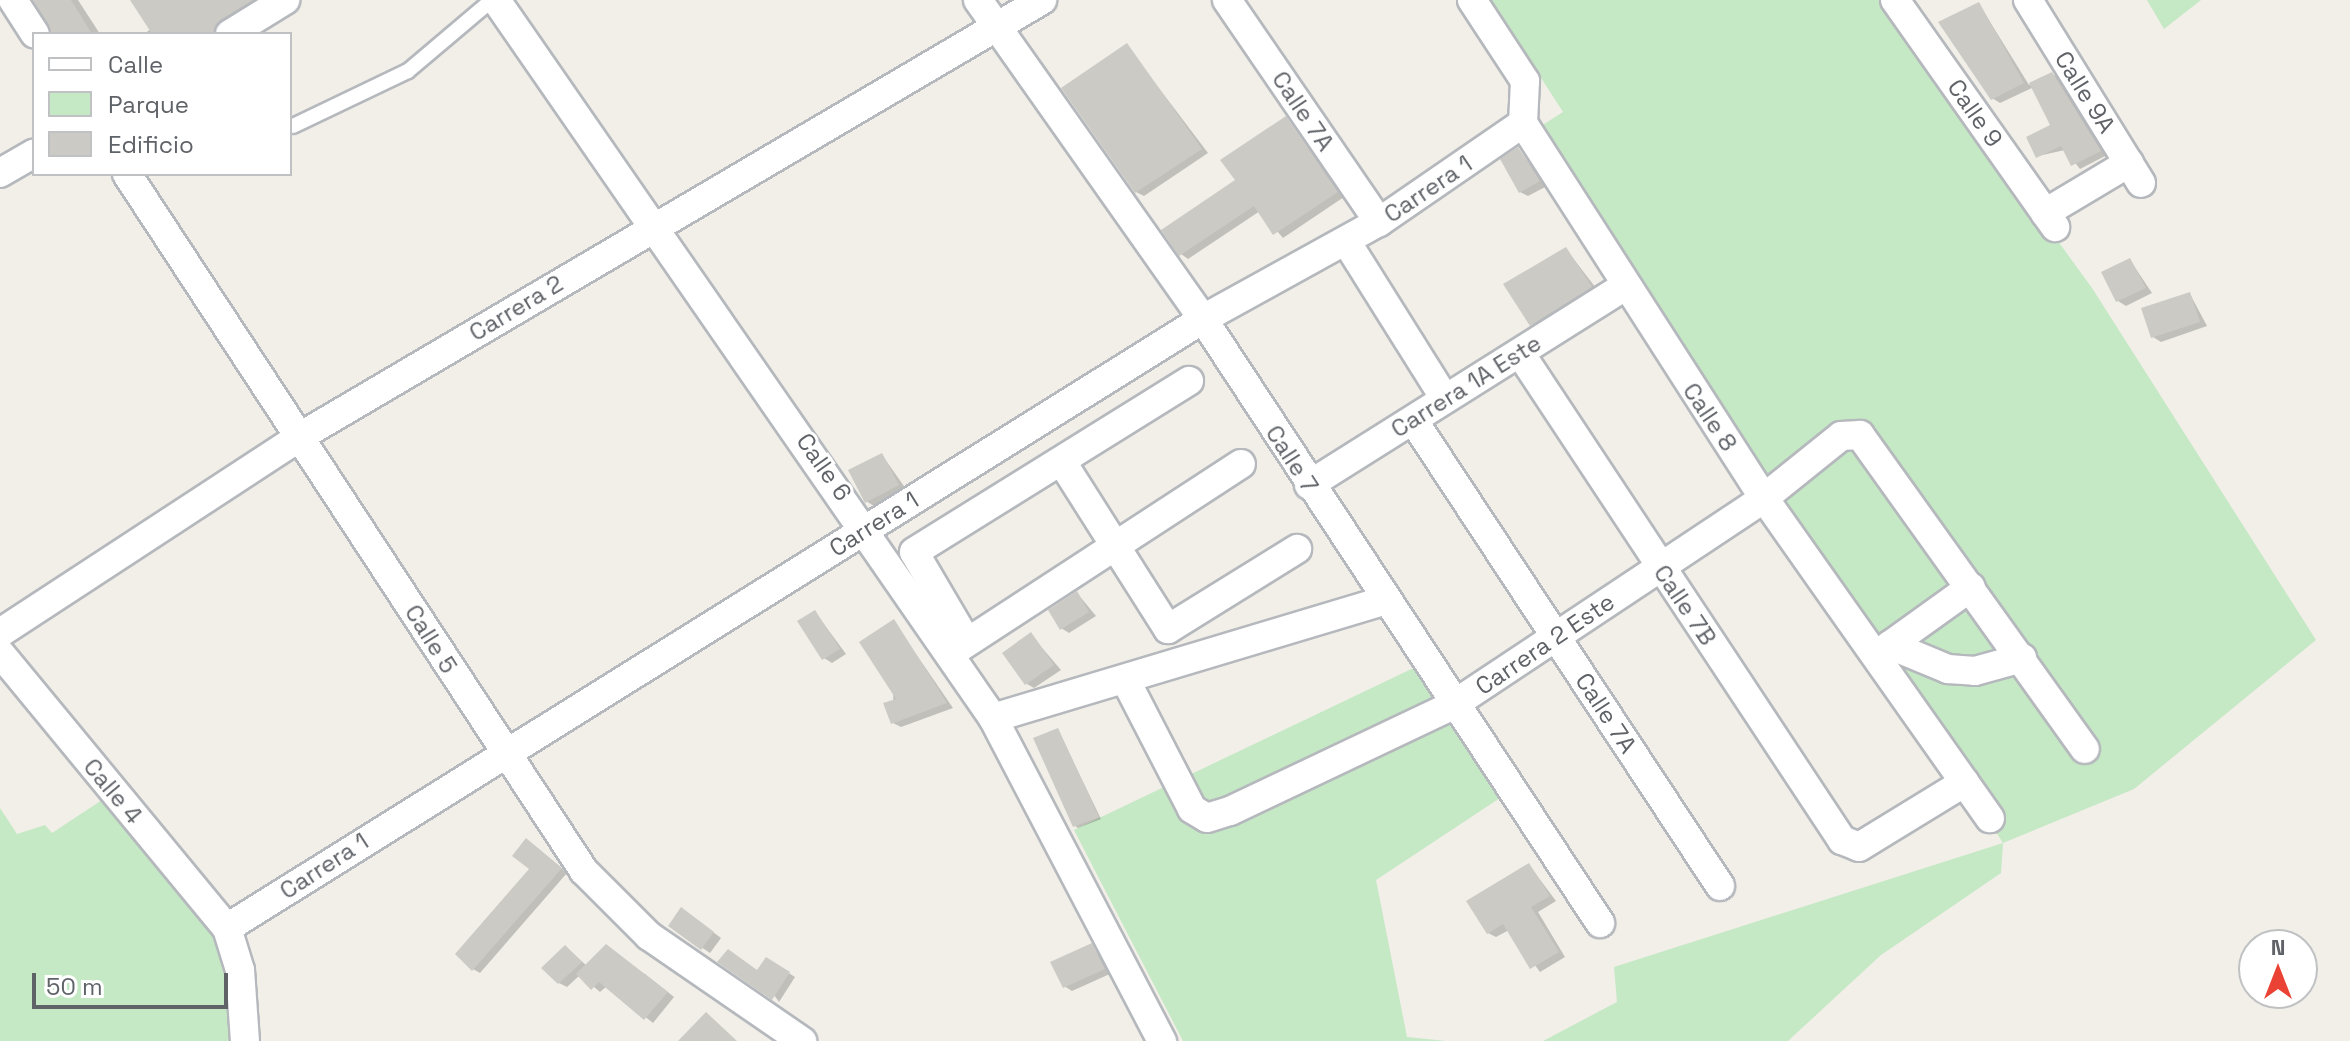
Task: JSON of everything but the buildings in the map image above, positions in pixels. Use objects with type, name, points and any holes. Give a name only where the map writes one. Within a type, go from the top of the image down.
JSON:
[{"type":"street","points":[[13,0],[34,32]]},
{"type":"street","points":[[233,32],[285,0]]},
{"type":"street","name":"Calle 6","points":[[494,0],[867,528],[959,648],[1162,1041]]},
{"type":"street","name":"Calle 7","points":[[978,0],[1203,319],[1384,601],[1600,923]]},
{"type":"street","name":"Carrera 2","points":[[0,633],[301,436],[654,225],[998,30],[1042,0]]},
{"type":"street","name":"Calle 7A","points":[[1227,0],[1379,222]]},
{"type":"street","points":[[1472,0],[1525,81],[1523,123]]},
{"type":"street","name":"Calle 9","points":[[1895,0],[2050,220],[2135,173]]},
{"type":"street","name":"Calle 9A","points":[[2028,0],[2135,173]]},
{"type":"street","name":"Carrera 1","points":[[227,928],[502,752],[1203,319],[1379,222],[1523,123]]},
{"type":"street","name":"Calle 8","points":[[1523,123],[1624,287],[1764,498],[1883,650],[1990,818]]},
{"type":"street","points":[[0,173],[32,154]]},
{"type":"street","name":"Calle 5","points":[[128,176],[301,436],[502,752],[584,871],[649,936],[802,1041]]},
{"type":"street","points":[[1346,241],[1445,399]]},
{"type":"street","name":"Carrera 1A Este","points":[[1309,485],[1624,287]]},
{"type":"street","name":"Calle 7B","points":[[1520,353],[1842,840],[1859,847],[1965,782]]},
{"type":"street","points":[[1189,381],[914,552],[959,648],[1241,464]]},
{"type":"street","name":"Calle 7A","points":[[1413,420],[1720,886]]},
{"type":"street","name":"Carrera 2 Este","points":[[1125,679],[1192,809],[1207,818],[1453,705],[1764,498],[1841,436],[1860,435],[1971,587]]},
{"type":"street","points":[[1062,462],[1168,629],[1297,549]]},
{"type":"street","points":[[1883,650],[1971,587],[2085,749]]},
{"type":"street","points":[[993,718],[1384,601]]},
{"type":"street","points":[[1883,650],[1948,669],[1975,671],[2022,658]]},
{"type":"street","name":"Calle 4","points":[[0,653],[227,928]]},
{"type":"street","points":[[227,928],[240,970],[245,1041]]},
{"type":"lane","points":[[293,126],[408,71],[494,0]]},
{"type":"green space","points":[[1491,0],[1883,0],[2092,288],[2316,640],[2134,789],[2003,843],[1541,126],[1563,112]]},
{"type":"green space","points":[[2147,0],[2201,0],[2164,29]]},
{"type":"green space","points":[[1424,663],[1506,794],[1376,880],[1407,1037],[1446,1041],[1183,1041],[1074,830]]},
{"type":"green space","points":[[102,800],[209,925],[230,965],[231,1041],[0,1041],[0,808],[17,834],[45,825],[52,833]]},
{"type":"green space","points":[[2003,843],[2001,873],[1881,955],[1788,1041],[1543,1041],[1617,1002],[1614,967]]}]
